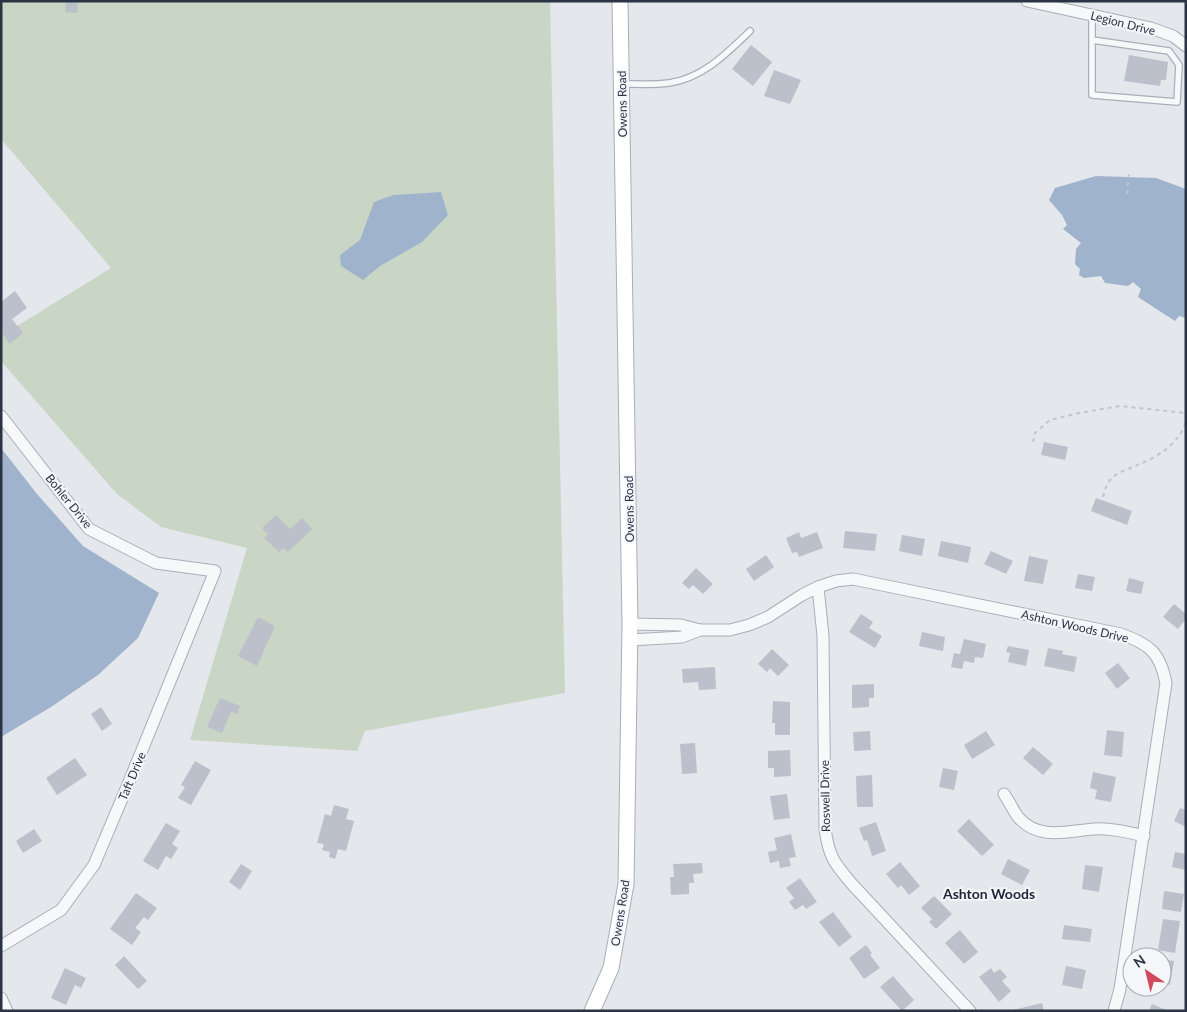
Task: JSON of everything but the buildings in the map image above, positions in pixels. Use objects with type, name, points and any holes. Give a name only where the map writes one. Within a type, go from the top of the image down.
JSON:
[{"type":"street","name":"Owens Road","points":[[592,1011],[611,968],[626,884],[630,624],[620,1]]},
{"type":"street","name":"Legion Drive","points":[[1027,1],[1151,28],[1173,36],[1186,46]]},
{"type":"street","name":"Bohler Drive","points":[[1,416],[89,529],[156,563],[215,571]]},
{"type":"street","name":"Taft Drive","points":[[1,946],[61,910],[94,865],[130,782],[215,571]]},
{"type":"street","name":"Ashton Woods Drive","points":[[630,624],[682,624],[700,630],[730,630],[768,617],[818,586],[854,579],[1120,634],[1140,641],[1154,652],[1163,667],[1166,683],[1120,989],[1114,1011]]},
{"type":"street","name":"Roswell Drive","points":[[818,586],[823,636],[825,829],[828,849],[836,866],[970,1011]]},
{"type":"street","name":"Ashton Woods Drive","points":[[630,640],[682,636],[700,630]]},
{"type":"street","points":[[1004,794],[1023,822],[1028,827],[1043,833],[1058,834],[1096,829],[1115,830],[1144,836]]},
{"type":"street","points":[[1,998],[7,1011]]},
{"type":"lane","points":[[1092,15],[1092,40],[1092,95],[1177,102],[1180,65],[1169,51],[1092,40]]},
{"type":"lane","points":[[622,84],[669,83],[699,74],[724,56],[750,31]]},
{"type":"path","points":[[1127,194],[1128,171]]},
{"type":"path","points":[[1033,442],[1035,432],[1050,420],[1079,413],[1120,406],[1186,413]]},
{"type":"path","points":[[1103,497],[1106,485],[1111,479],[1118,473],[1158,455],[1184,429],[1186,421]]},
{"type":"green space","points":[[1,1],[550,1],[565,693],[365,731],[357,751],[190,740],[247,548],[161,527],[117,494],[1,361],[1,336],[111,268],[1,139]]},
{"type":"water","points":[[1096,176],[1156,178],[1186,189],[1186,318],[1179,316],[1175,321],[1138,297],[1141,289],[1133,282],[1128,286],[1105,283],[1101,276],[1084,278],[1079,275],[1080,269],[1075,264],[1076,249],[1081,243],[1063,229],[1067,225],[1062,215],[1049,200],[1055,188]]},
{"type":"water","points":[[441,192],[448,215],[422,242],[380,266],[363,280],[341,266],[340,255],[360,240],[374,202],[393,195]]},
{"type":"water","points":[[1,448],[37,494],[83,546],[159,593],[138,638],[98,675],[51,707],[1,737]]},
{"type":"district","name":"Ashton Woods","points":[[989,893]]}]
